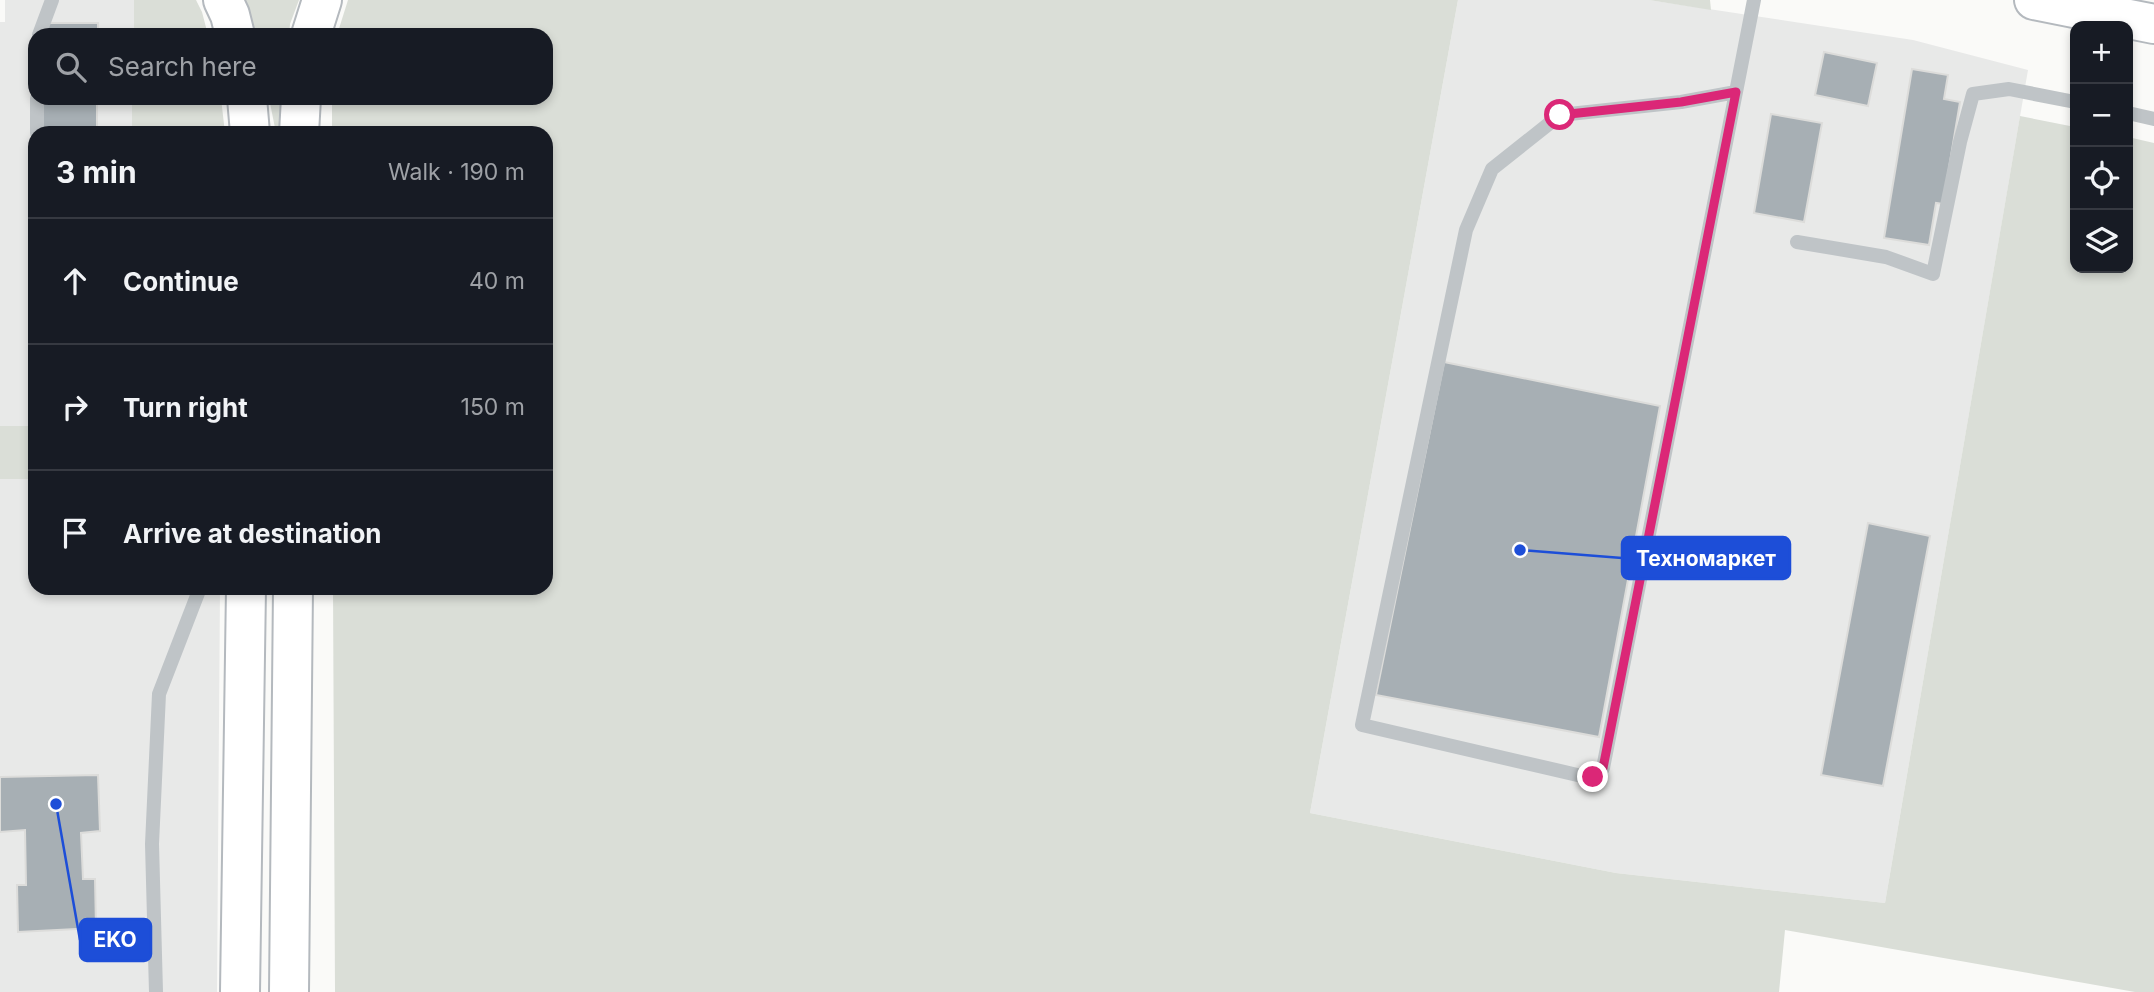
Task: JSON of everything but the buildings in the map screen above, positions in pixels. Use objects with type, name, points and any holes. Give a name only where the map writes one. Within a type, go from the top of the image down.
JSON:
[{"type":"main road","points":[[223,0],[233,28]]},
{"type":"main road","points":[[313,28],[323,0]]},
{"type":"main road","points":[[2034,0],[2154,24]]},
{"type":"main road","points":[[248,105],[249,126]]},
{"type":"main road","points":[[299,126],[301,105]]},
{"type":"main road","points":[[240,992],[246,595]]},
{"type":"main road","points":[[289,992],[293,595]]},
{"type":"lane","points":[[42,28],[52,0]]},
{"type":"lane","points":[[1736,92],[1681,102],[1560,115],[1492,169],[1466,230],[1362,725],[1586,777],[1599,774],[1603,768],[1736,92],[1754,0]]},
{"type":"lane","points":[[1797,242],[1886,257],[1934,274],[1973,94],[2009,89],[2070,101]]},
{"type":"lane","points":[[37,105],[37,126]]},
{"type":"lane","points":[[2133,114],[2154,119]]},
{"type":"lane","points":[[156,992],[152,844],[159,694],[197,595]]},
{"type":"shaded area","points":[[5,0],[134,0],[134,28],[28,28],[28,105],[132,105],[132,126],[28,126],[28,426],[0,426],[0,22],[5,22]]},
{"type":"shaded area","points":[[134,0],[196,0],[206,28],[134,28]]},
{"type":"shaded area","points":[[244,0],[299,0],[290,28],[253,28]]},
{"type":"shaded area","points":[[348,0],[1458,0],[1310,813],[1616,873],[1885,903],[2020,116],[2070,126],[2070,273],[2133,273],[2133,138],[2154,143],[2154,992],[2135,992],[1785,930],[1779,992],[335,992],[333,595],[553,595],[553,126],[332,126],[332,105],[553,105],[553,28],[339,28]]},
{"type":"shaded area","points":[[1458,0],[1649,0],[1913,40],[2028,70],[1885,903],[1616,873],[1310,813]]},
{"type":"shaded area","points":[[1649,0],[1710,0],[1711,10]]},
{"type":"shaded area","points":[[132,105],[222,105],[224,126],[132,126]]},
{"type":"shaded area","points":[[270,105],[283,105],[282,126],[275,126]]},
{"type":"shaded area","points":[[0,426],[28,426],[28,479],[0,479]]},
{"type":"shaded area","points":[[0,479],[28,479],[28,595],[220,595],[217,992],[0,992]]},
{"type":"place","name":"Техномаркет","points":[[1520,550]]},
{"type":"place","name":"EKO","points":[[56,804]]},
{"type":"route","points":[[1560,115],[1681,102],[1736,92],[1603,768],[1593,777]]}]
